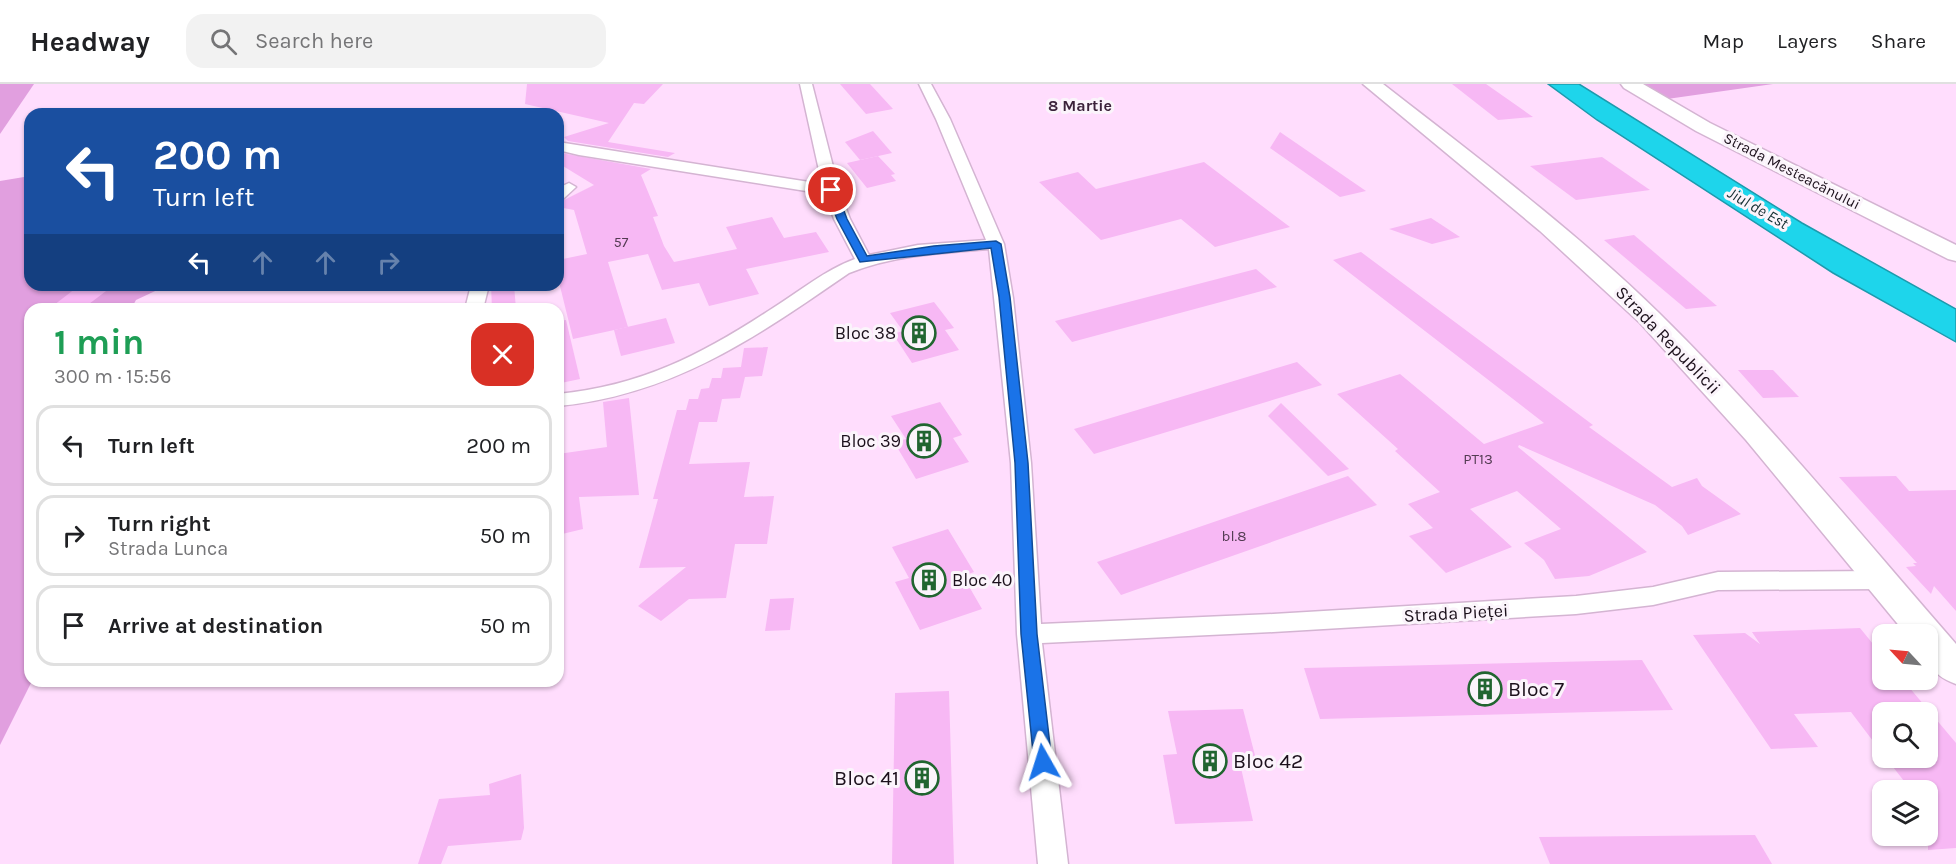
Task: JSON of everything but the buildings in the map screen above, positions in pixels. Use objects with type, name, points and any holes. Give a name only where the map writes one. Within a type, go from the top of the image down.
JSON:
[{"type":"main road","name":"Strada Republicii","points":[[1372,84],[1550,227],[1650,319],[1778,458],[1918,624]]},
{"type":"main road","name":"Strada Mesteacănului","points":[[1630,84],[1703,127],[1956,254]]},
{"type":"main road","name":"Strada Republicii","points":[[1938,648],[1956,669]]},
{"type":"street","points":[[806,84],[831,190],[842,219],[864,260]]},
{"type":"street","points":[[925,84],[943,119],[996,244],[1004,297],[1021,463],[1029,634],[1053,864]]},
{"type":"street","points":[[564,148],[579,152],[831,190]]},
{"type":"street","points":[[564,400],[580,399],[626,389],[722,348],[843,269],[864,260],[934,249],[996,244]]},
{"type":"street","name":"Strada Pieței","points":[[1029,634],[1273,623],[1576,605],[1653,596],[1718,581],[1880,580]]},
{"type":"shaded area","points":[[0,84],[34,84],[0,134]]},
{"type":"shaded area","points":[[1642,84],[1773,84],[1667,99]]},
{"type":"shaded area","points":[[24,177],[24,291],[155,291],[134,303],[24,303],[24,687],[29,687],[0,745],[0,181]]},
{"type":"water","name":"Jiul de Est","points":[[1548,84],[1579,84],[1802,223],[1956,309],[1956,342],[1833,273],[1597,120]]},
{"type":"place","name":"Bloc 38","points":[[919,333]]},
{"type":"place","name":"Bloc 39","points":[[924,441]]},
{"type":"place","name":"Bloc 40","points":[[929,580]]},
{"type":"place","name":"Bloc 7","points":[[1485,689]]},
{"type":"place","name":"Bloc 42","points":[[1210,761]]},
{"type":"place","name":"Bloc 41","points":[[922,778]]},
{"type":"district","name":"8 Martie","points":[[1080,105]]},
{"type":"route","points":[[831,190],[842,219],[864,260],[934,249],[996,244],[1004,297],[1021,463],[1029,634],[1043,762]]}]
